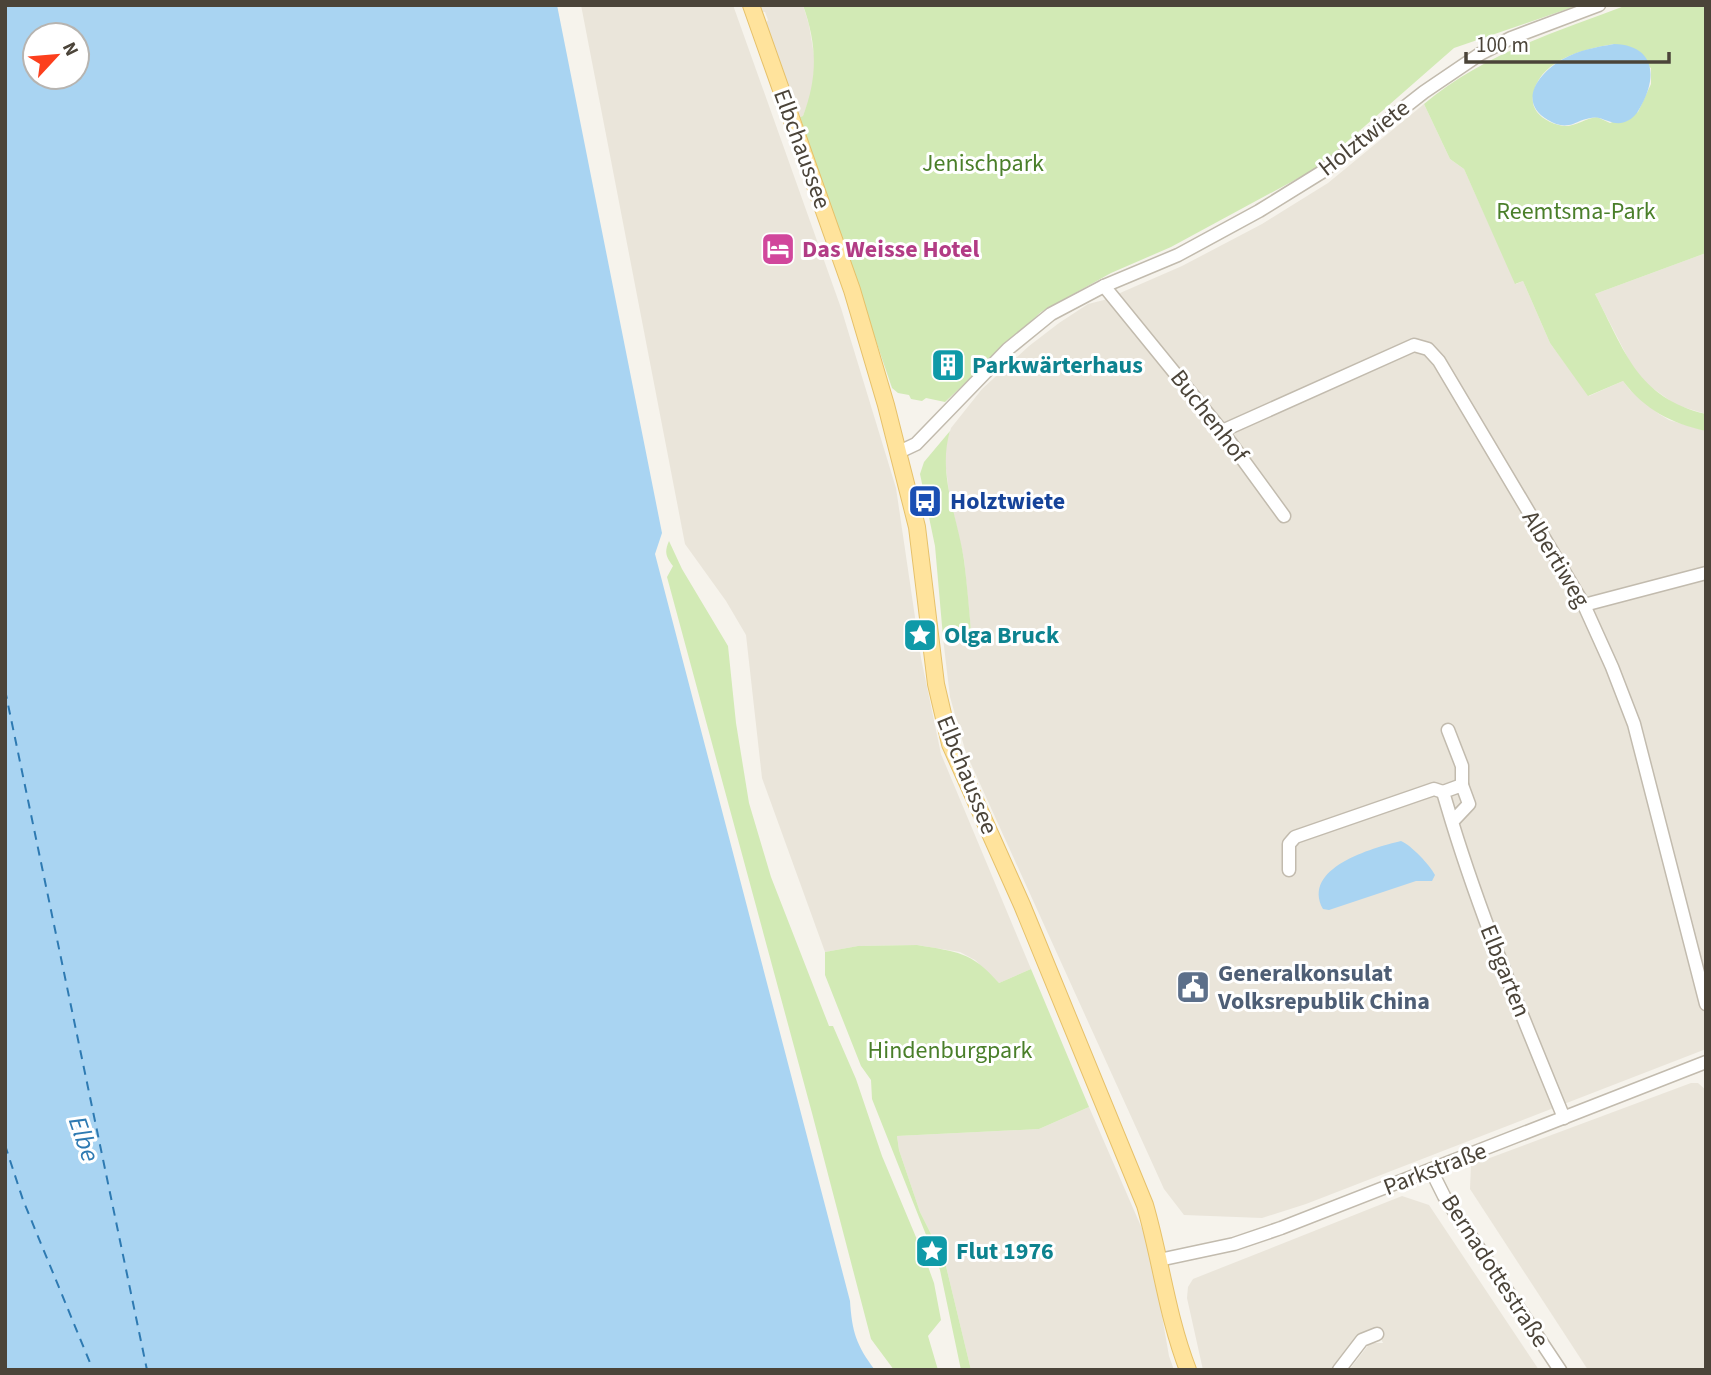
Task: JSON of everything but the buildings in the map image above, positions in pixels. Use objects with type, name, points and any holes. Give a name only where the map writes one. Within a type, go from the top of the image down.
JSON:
[{"type":"main road","name":"Elbchaussee","points":[[751,5],[852,290],[899,452],[917,527],[936,684],[950,744],[1022,905],[1145,1205],[1169,1313],[1188,1370]]},
{"type":"street","name":"Holztwiete","points":[[899,452],[916,444],[1019,340],[1051,314],[1104,286],[1178,255],[1322,172],[1424,92],[1480,54],[1511,38],[1599,5]]},
{"type":"street","name":"Buchenhof","points":[[1104,286],[1222,431],[1284,516]]},
{"type":"street","name":"Albertiweg","points":[[1222,431],[1414,345],[1428,349],[1439,361],[1584,605],[1634,724],[1706,1004]]},
{"type":"street","points":[[1584,605],[1706,573]]},
{"type":"street","points":[[1448,730],[1462,766],[1462,785],[1469,804],[1452,822]]},
{"type":"street","points":[[1289,870],[1289,845],[1295,837],[1434,789],[1443,792],[1462,785]]},
{"type":"street","name":"Elbgarten","points":[[1443,792],[1471,884],[1564,1118]]},
{"type":"street","name":"Parkstraße","points":[[1159,1260],[1254,1238],[1706,1062]]},
{"type":"street","name":"Bernadottestraße","points":[[1431,1170],[1444,1196],[1560,1370]]},
{"type":"street","points":[[1339,1370],[1362,1340],[1377,1334]]},
{"type":"shaded area","points":[[581,5],[733,5],[841,308],[896,488],[921,658],[941,754],[1031,969],[999,983],[975,960],[960,952],[917,945],[858,946],[825,952],[762,778],[746,635],[726,601],[685,544]]},
{"type":"shaded area","points":[[759,5],[803,5],[815,61],[812,93],[803,116],[800,117],[766,23],[768,20]]},
{"type":"shaded area","points":[[1424,104],[1450,159],[1464,169],[1516,284],[1523,281],[1550,343],[1589,396],[1623,381],[1659,414],[1669,420],[1706,431],[1706,1049],[1306,1204],[1262,1218],[1184,1215],[1164,1189],[966,753],[950,697],[943,638],[971,631],[964,559],[949,493],[946,444],[951,428],[982,389],[1059,323],[1088,304],[1104,300],[1182,266],[1262,224],[1328,183]]},
{"type":"shaded area","points":[[1706,253],[1706,414],[1676,405],[1647,384],[1632,366],[1595,294]]},
{"type":"shaded area","points":[[1691,1083],[1698,1083],[1706,1090],[1706,1370],[1588,1370],[1470,1189],[1471,1165]]},
{"type":"shaded area","points":[[1089,1107],[1150,1247],[1169,1356],[1174,1370],[971,1370],[945,1262],[920,1212],[899,1150],[897,1136],[1039,1129]]},
{"type":"shaded area","points":[[1402,1196],[1429,1205],[1539,1370],[1349,1370],[1370,1343],[1383,1343],[1376,1329],[1358,1336],[1333,1370],[1203,1370],[1187,1298],[1188,1287],[1193,1279]]},
{"type":"green space","name":"Jenischpark","points":[[803,5],[1579,5],[1454,48],[1317,168],[1171,247],[1111,273],[1041,312],[945,402],[926,398],[922,401],[911,399],[909,395],[898,393],[892,388],[800,117],[803,116],[808,101],[814,60],[811,34]]},
{"type":"green space","name":"Reemtsma-Park","points":[[1627,5],[1706,5],[1706,253],[1595,294],[1625,353],[1648,384],[1683,407],[1706,414],[1706,431],[1681,424],[1660,414],[1640,400],[1623,381],[1588,396],[1550,343],[1523,281],[1515,284],[1464,169],[1450,159],[1424,104],[1447,86],[1495,58]],"holes":[[[1614,44],[1651,68],[1651,84],[1638,112],[1610,123],[1597,117],[1570,126],[1558,125],[1542,117],[1533,104],[1534,91],[1546,70],[1579,52]]]},
{"type":"green space","points":[[950,431],[947,480],[964,560],[971,631],[943,637],[935,546],[920,474],[924,462]]},
{"type":"green space","points":[[669,541],[682,569],[728,646],[736,723],[749,803],[771,877],[829,1026],[833,1026],[856,1079],[882,1156],[934,1283],[941,1320],[928,1336],[938,1370],[894,1370],[871,1339],[667,577],[673,566],[666,554]]},
{"type":"green space","name":"Hindenburgpark","points":[[917,945],[943,949],[971,959],[999,983],[1031,969],[1089,1107],[1039,1129],[897,1136],[899,1150],[920,1212],[945,1262],[971,1370],[961,1370],[940,1270],[872,1099],[871,1080],[861,1066],[825,975],[825,952],[858,946]]},
{"type":"water","name":"Elbe","points":[[5,5],[557,5],[662,533],[655,554],[850,1301],[854,1329],[863,1353],[875,1370],[5,1370]]},
{"type":"water","points":[[1614,44],[1637,50],[1649,63],[1650,82],[1647,93],[1633,117],[1621,123],[1593,118],[1563,125],[1551,122],[1539,112],[1533,96],[1535,87],[1546,71],[1575,53]]},
{"type":"water","points":[[1401,841],[1429,866],[1435,875],[1432,881],[1416,881],[1329,910],[1323,909],[1319,895],[1322,882],[1330,871],[1358,855]]},
{"type":"ferry route","points":[[5,690],[147,1370]]},
{"type":"ferry route","points":[[5,1145],[23,1200],[93,1370]]},
{"type":"place","name":"Das Weisse Hotel","points":[[778,249]]},
{"type":"place","name":"Parkwärterhaus","points":[[948,365]]},
{"type":"place","name":"Holztwiete","points":[[925,501]]},
{"type":"place","name":"Olga Bruck","points":[[920,635]]},
{"type":"place","name":"Generalkonsulat Volksrepublik China","points":[[1193,987]]},
{"type":"place","name":"Flut 1976","points":[[932,1251]]}]
